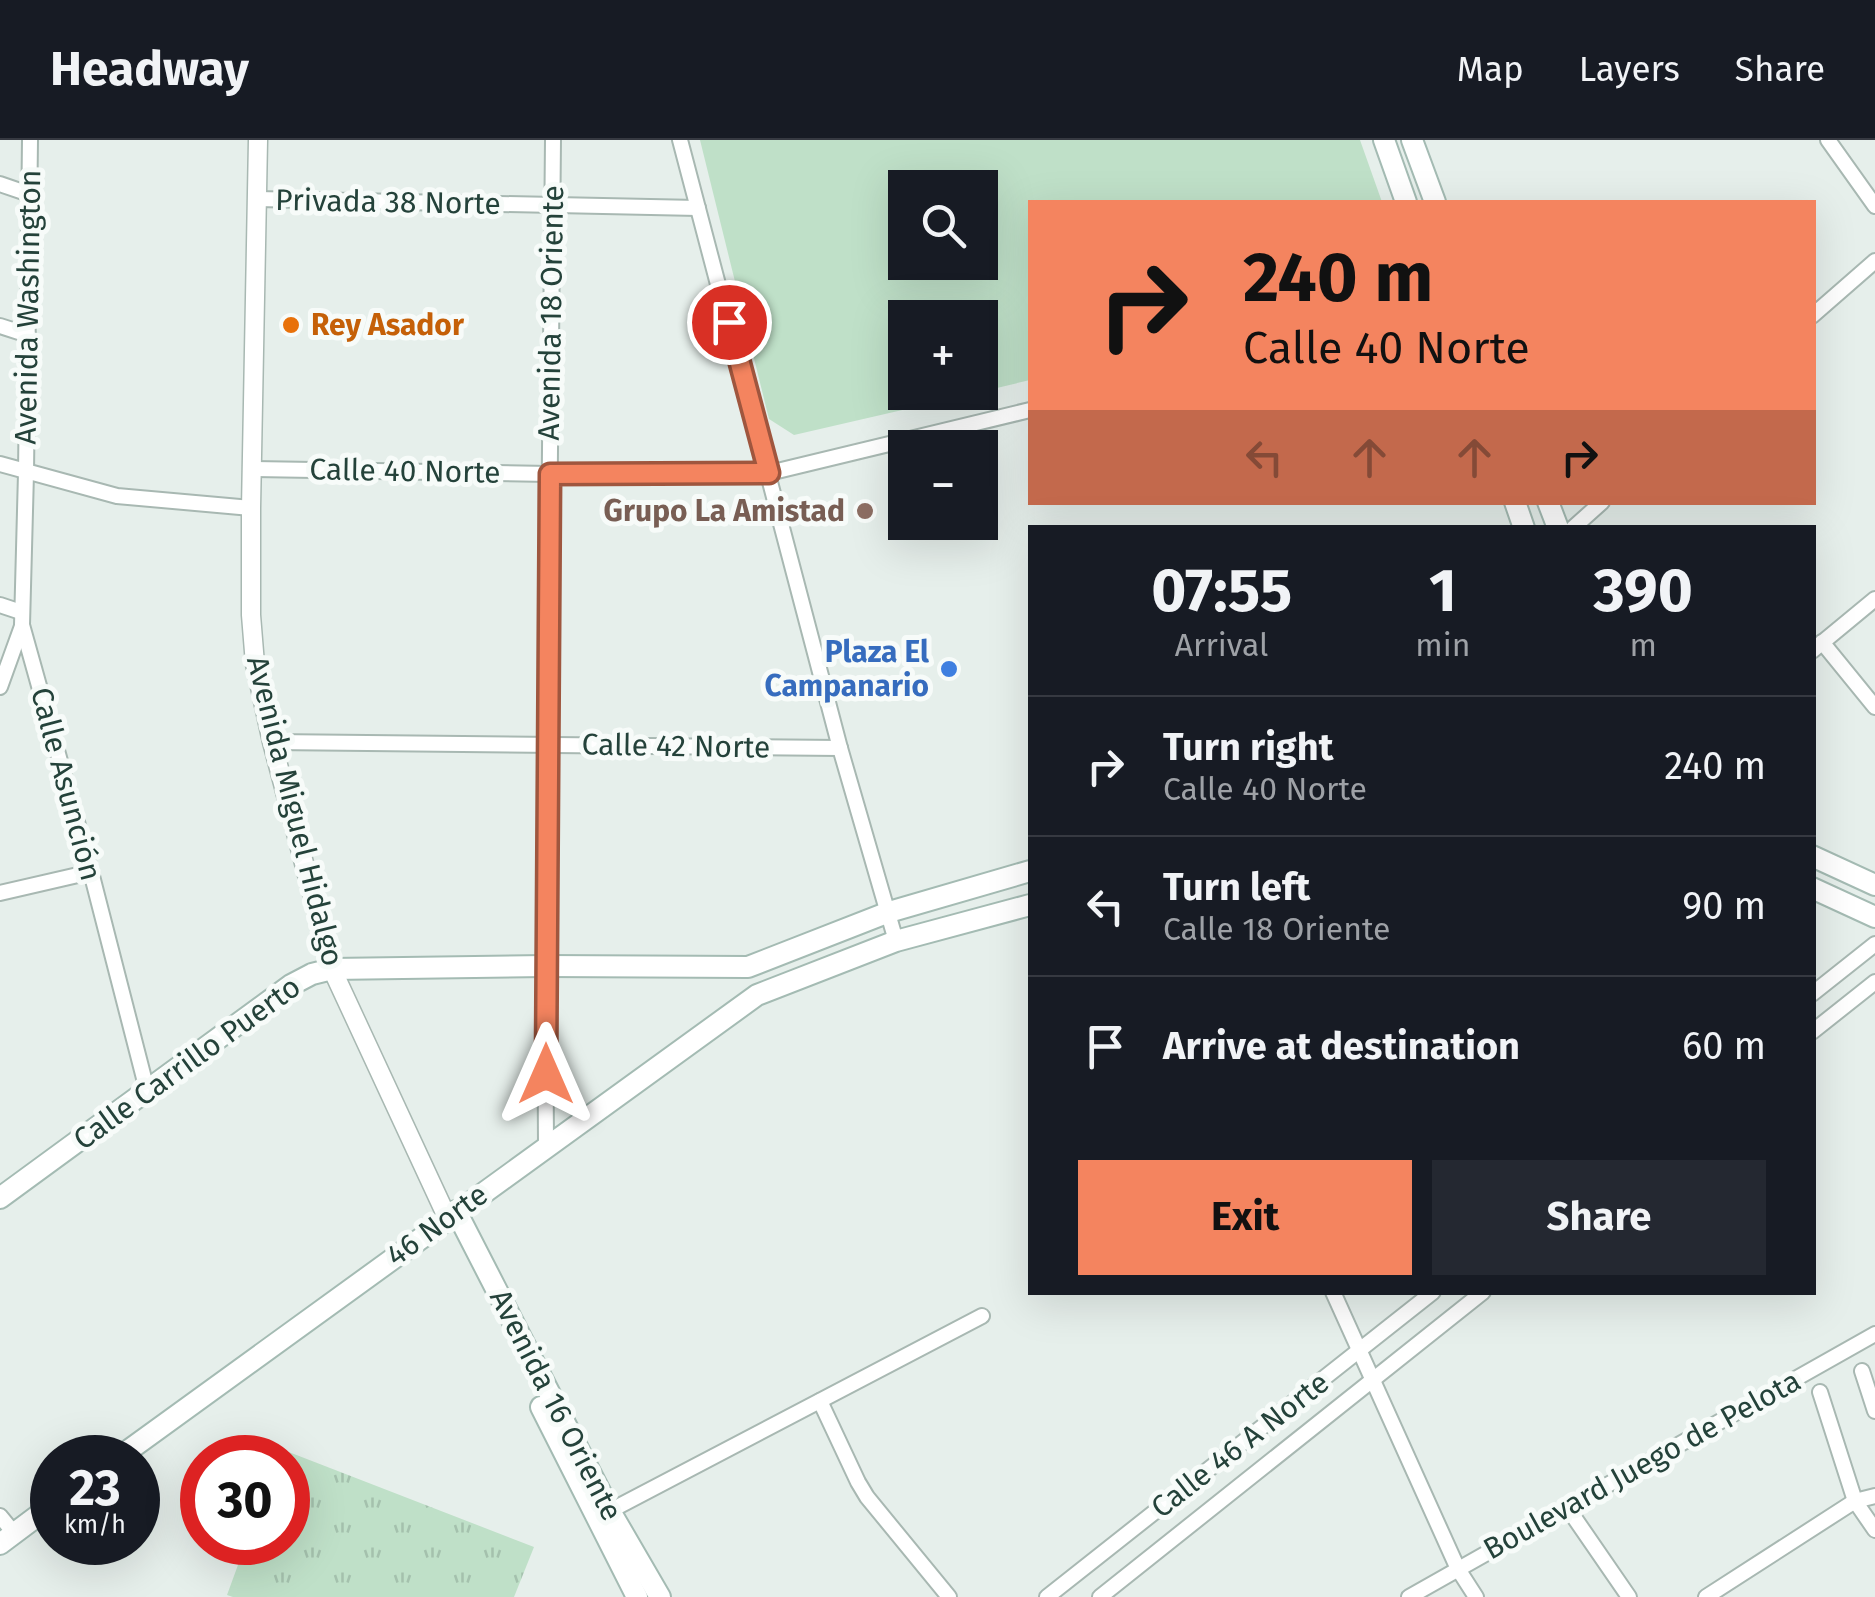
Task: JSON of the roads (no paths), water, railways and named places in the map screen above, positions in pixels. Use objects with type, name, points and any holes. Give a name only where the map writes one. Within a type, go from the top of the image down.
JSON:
[{"type":"main road","points":[[1412,140],[1435,200]]},
{"type":"main road","points":[[1389,142],[1405,200]]},
{"type":"main road","points":[[1816,858],[1875,884]]},
{"type":"main road","points":[[1028,872],[888,912],[748,967],[757,994],[896,941],[1028,906]]},
{"type":"main road","points":[[1816,890],[1875,916]]},
{"type":"main road","name":"Calle Carrillo Puerto","points":[[0,1198],[312,974],[332,968],[748,967]]},
{"type":"main road","name":"46 Norte","points":[[149,1435],[757,994]]},
{"type":"main road","name":"Avenida 16 Oriente","points":[[451,1214],[604,1514],[637,1597]]},
{"type":"main road","name":"Avenida 16 Oriente","points":[[604,1514],[660,1597]]},
{"type":"main road","points":[[7,1538],[30,1521]]},
{"type":"street","name":"Avenida Washington","points":[[26,473],[30,140]]},
{"type":"street","name":"Avenida Miguel Hidalgo","points":[[258,140],[252,642],[272,742],[332,968],[451,1214]]},
{"type":"street","name":"Avenida 18 Oriente","points":[[546,1146],[552,140]]},
{"type":"street","points":[[680,140],[840,748],[896,941]]},
{"type":"street","points":[[1828,140],[1875,206]]},
{"type":"street","points":[[0,184],[29,194]]},
{"type":"street","name":"Privada 38 Norte","points":[[257,199],[698,208]]},
{"type":"street","points":[[1816,313],[1875,261]]},
{"type":"street","points":[[0,326],[28,335]]},
{"type":"street","name":"Calle 40 Norte","points":[[252,469],[769,473],[1028,410]]},
{"type":"street","points":[[0,464],[117,496],[251,508]]},
{"type":"street","name":"Calle Asunción","points":[[26,473],[22,618],[148,1090]]},
{"type":"street","points":[[1577,525],[1599,505]]},
{"type":"street","points":[[1875,599],[1817,647],[1875,707]]},
{"type":"street","points":[[0,605],[22,618],[0,687]]},
{"type":"street","name":"Calle 42 Norte","points":[[272,742],[840,748]]},
{"type":"street","points":[[0,894],[91,872]]},
{"type":"street","points":[[1816,991],[1875,944]]},
{"type":"street","points":[[1816,1029],[1875,982]]},
{"type":"street","points":[[1334,1295],[1458,1569],[1476,1597]]},
{"type":"street","name":"Calle 46 A Norte","points":[[1047,1597],[1429,1295]]},
{"type":"street","name":"Calle 46 A Norte","points":[[1100,1597],[1478,1295]]},
{"type":"street","points":[[604,1514],[982,1316]]},
{"type":"street","name":"Boulevard Juego de Pelota","points":[[1409,1597],[1875,1334]]},
{"type":"street","points":[[1862,1371],[1875,1411]]},
{"type":"street","points":[[1820,1392],[1855,1501],[1875,1530]]},
{"type":"street","points":[[820,1400],[867,1497],[949,1597]]},
{"type":"street","points":[[1706,1597],[1855,1501],[1875,1496]]},
{"type":"street","points":[[1567,1507],[1629,1597]]},
{"type":"street","points":[[0,1516],[7,1538]]},
{"type":"place","name":"Rey Asador","points":[[291,325]]},
{"type":"place","name":"Grupo La Amistad","points":[[865,511]]},
{"type":"place","name":"Plaza El Campanario","points":[[949,669]]}]
